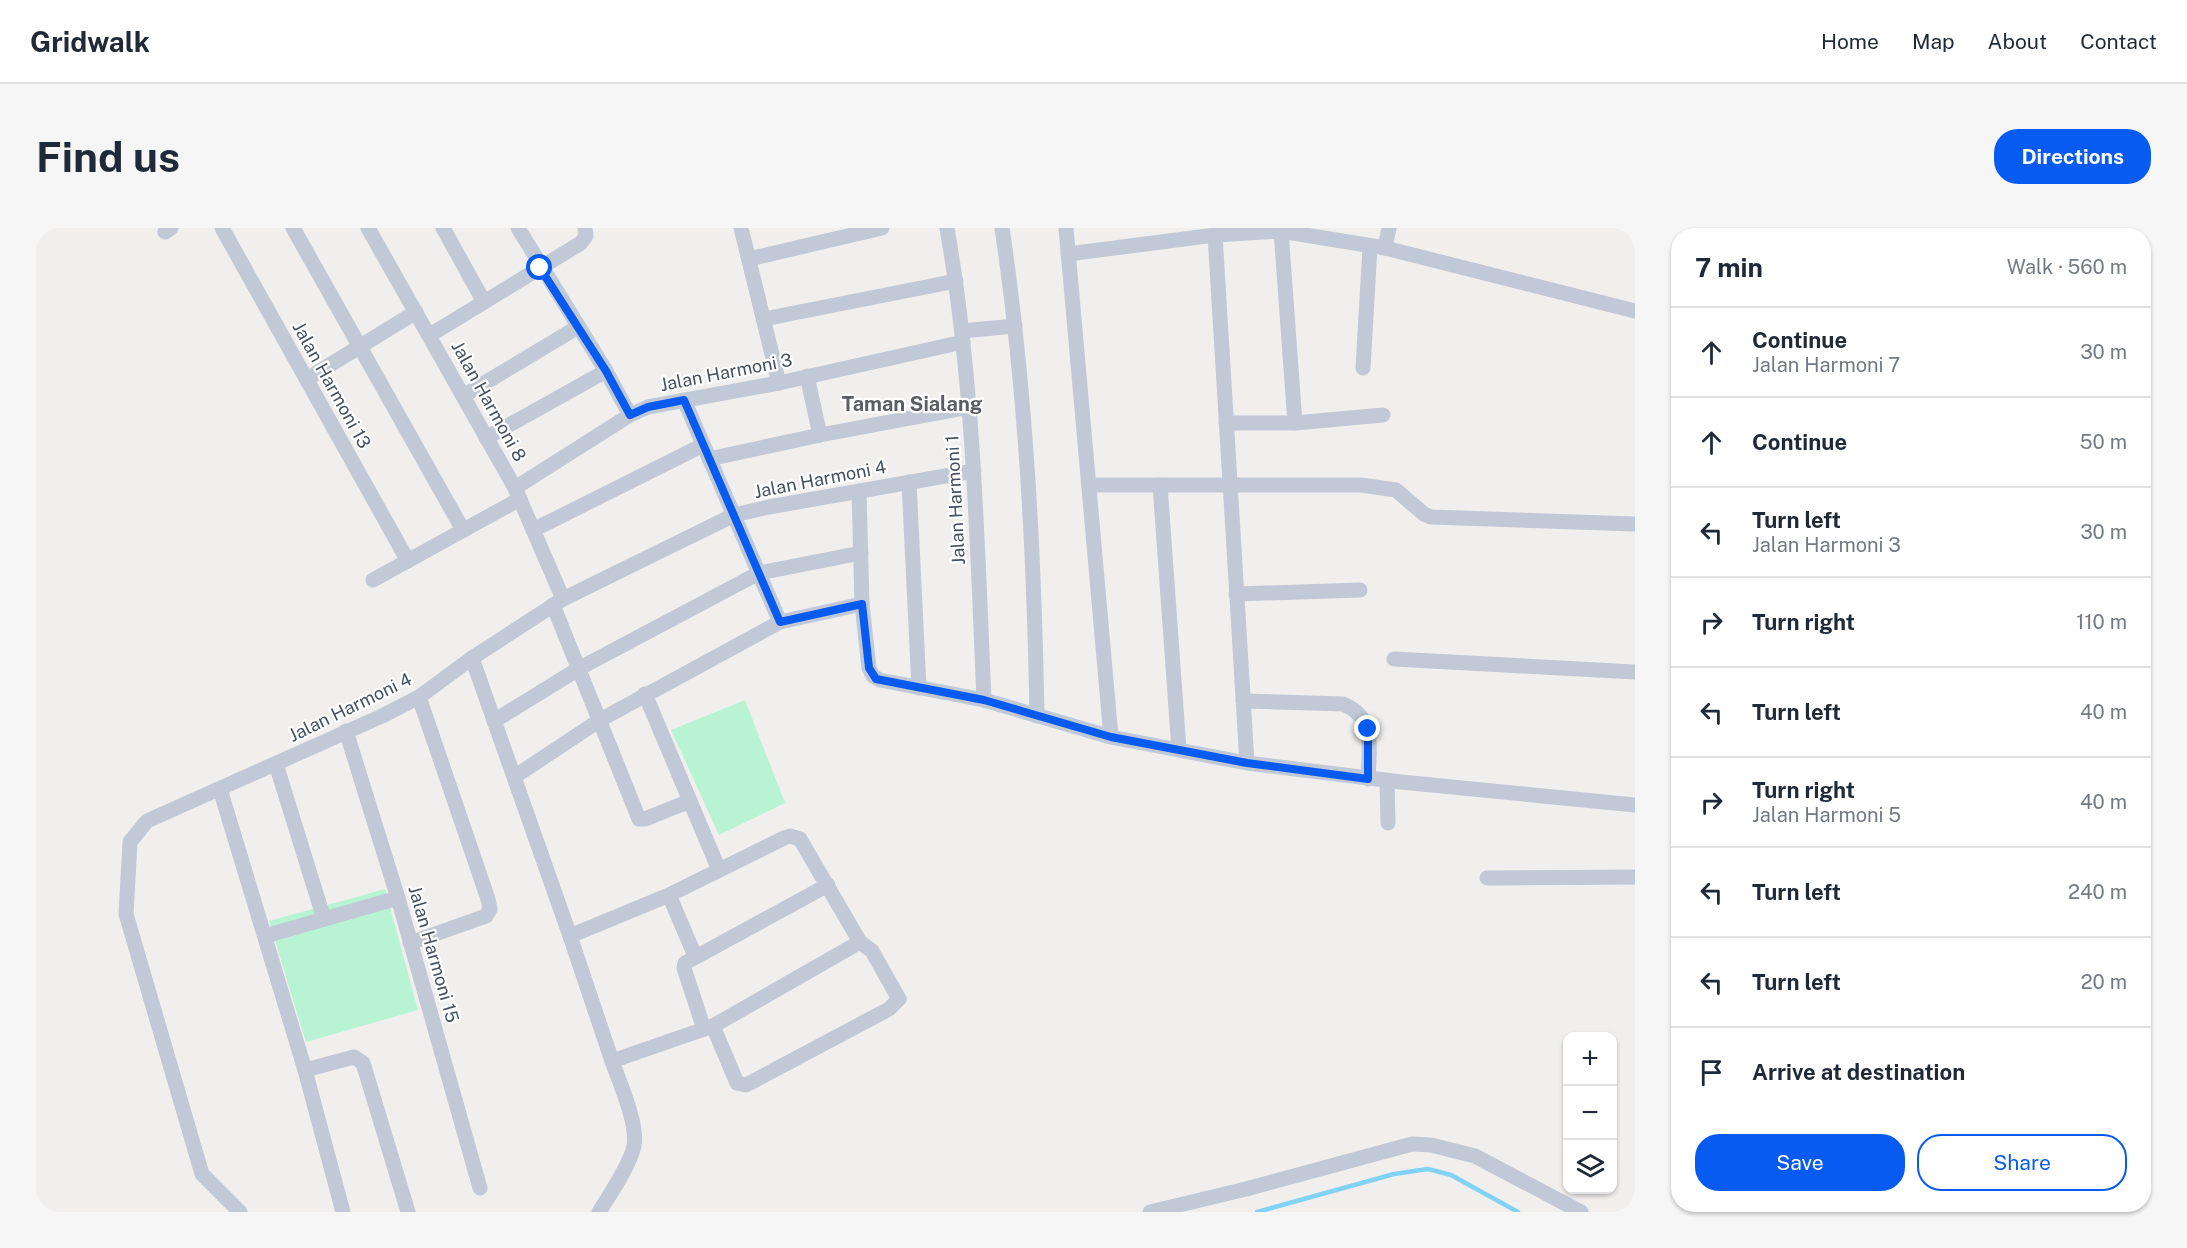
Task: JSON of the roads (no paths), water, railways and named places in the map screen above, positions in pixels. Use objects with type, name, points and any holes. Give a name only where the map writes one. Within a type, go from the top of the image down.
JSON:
[{"type":"street","name":"Jalan Harmoni 13","points":[[222,228],[408,561]]},
{"type":"street","points":[[293,228],[463,530]]},
{"type":"street","name":"Jalan Harmoni 8","points":[[368,228],[517,493],[533,530],[580,668],[639,819],[645,819],[690,801]]},
{"type":"street","points":[[443,228],[484,302]]},
{"type":"street","points":[[518,228],[540,268],[606,371],[630,415]]},
{"type":"street","points":[[430,335],[585,240],[585,228]]},
{"type":"street","points":[[741,228],[779,382]]},
{"type":"street","points":[[749,259],[882,228]]},
{"type":"street","name":"Jalan Harmoni 1","points":[[947,228],[963,337],[969,407],[984,700]]},
{"type":"street","points":[[1002,228],[1015,326],[1024,421],[1035,615],[1037,716]]},
{"type":"street","points":[[1066,228],[1111,737]]},
{"type":"street","points":[[1363,368],[1378,248],[1389,228]]},
{"type":"street","points":[[1068,254],[1215,235],[1281,231],[1378,248],[1635,310]]},
{"type":"street","points":[[1281,231],[1295,423]]},
{"type":"street","points":[[1215,235],[1247,763]]},
{"type":"street","points":[[764,319],[956,281]]},
{"type":"street","points":[[307,378],[416,312]]},
{"type":"street","name":"Jalan Harmoni 3","points":[[373,580],[463,530],[630,415],[648,407],[807,376],[1015,326]]},
{"type":"street","points":[[463,396],[578,327]]},
{"type":"street","points":[[486,438],[606,371]]},
{"type":"street","points":[[807,376],[820,435]]},
{"type":"street","points":[[684,400],[780,622]]},
{"type":"street","points":[[533,530],[706,452],[820,435],[969,407]]},
{"type":"street","points":[[1226,423],[1295,423],[1383,415]]},
{"type":"street","name":"Jalan Harmoni 4","points":[[240,1212],[202,1174],[126,914],[130,842],[147,821],[382,716],[419,697],[472,658],[558,602],[734,515],[974,471]]},
{"type":"street","points":[[909,482],[919,688]]},
{"type":"street","points":[[1089,485],[1361,485],[1396,490],[1424,514],[1431,517],[1635,524]]},
{"type":"street","points":[[1160,485],[1179,750]]},
{"type":"street","points":[[859,491],[862,604],[869,668],[873,676],[880,680],[984,700],[1111,737],[1247,763],[1368,779],[1635,805]]},
{"type":"street","points":[[494,721],[580,668],[759,573],[861,553]]},
{"type":"street","points":[[1236,594],[1360,590]]},
{"type":"street","points":[[514,777],[600,720],[780,622],[862,604]]},
{"type":"street","points":[[472,658],[630,1113],[634,1141],[632,1154],[599,1212]]},
{"type":"street","points":[[1394,659],[1635,672]]},
{"type":"street","points":[[645,694],[719,870]]},
{"type":"street","points":[[410,943],[486,916],[490,909],[419,697]]},
{"type":"street","points":[[1242,701],[1343,704],[1352,707],[1362,717],[1368,729],[1368,779]]},
{"type":"street","name":"Jalan Harmoni 15","points":[[346,731],[398,898],[480,1188]]},
{"type":"street","points":[[276,764],[324,919]]},
{"type":"street","points":[[1387,781],[1388,823]]},
{"type":"street","points":[[220,789],[305,1070],[343,1212]]},
{"type":"street","points":[[570,936],[669,895],[784,838],[795,837],[803,843],[828,885],[860,942],[872,951],[899,999],[889,1009],[746,1085],[737,1083],[708,1028],[684,968],[685,963],[828,885]]},
{"type":"street","points":[[1487,878],[1635,877]]},
{"type":"street","points":[[669,895],[695,956]]},
{"type":"street","points":[[265,936],[398,898]]},
{"type":"street","points":[[612,1061],[708,1028],[860,942]]},
{"type":"street","points":[[305,1070],[354,1057],[363,1064],[408,1212]]},
{"type":"street","points":[[1150,1212],[1246,1189],[1412,1144],[1431,1145],[1475,1156],[1581,1212]]},
{"type":"waterway","points":[[1257,1212],[1394,1174],[1428,1169],[1451,1175],[1518,1212]]},
{"type":"district","name":"Taman Sialang","points":[[912,404]]}]
